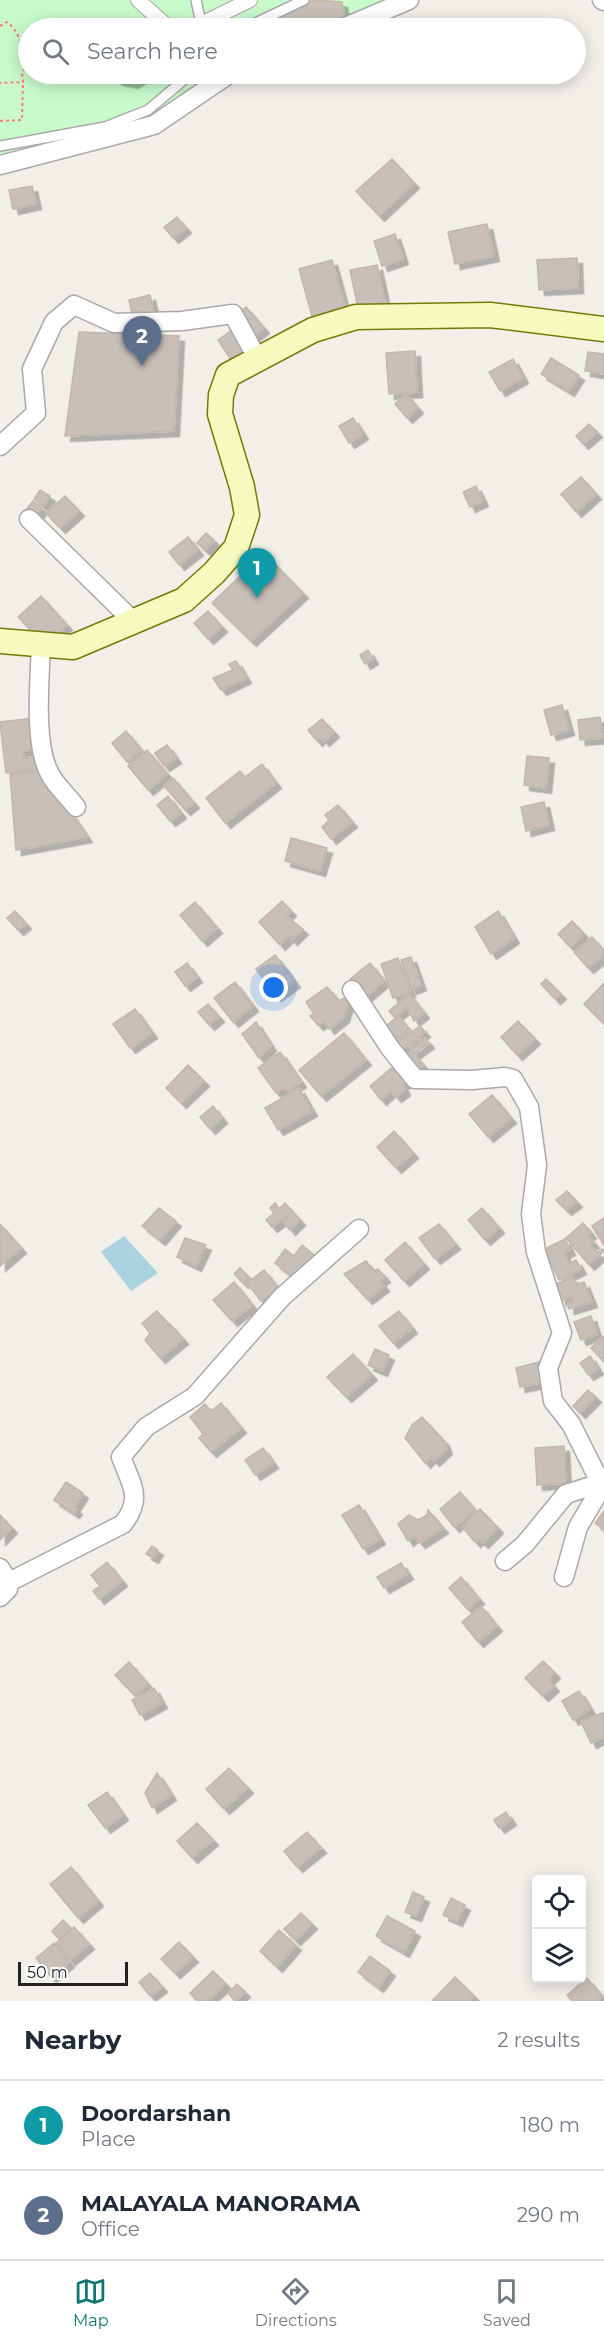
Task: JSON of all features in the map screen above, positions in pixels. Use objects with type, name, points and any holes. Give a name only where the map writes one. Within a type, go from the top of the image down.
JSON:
[{"type":"main road","points":[[0,641],[73,647],[184,600],[214,573],[236,548],[248,514],[220,414],[221,395],[228,375],[257,358],[313,330],[356,317],[490,315],[604,329]]},
{"type":"street","points":[[138,0],[157,18]]},
{"type":"street","points":[[216,18],[250,0]]},
{"type":"street","points":[[367,18],[409,0]]},
{"type":"street","points":[[0,165],[154,125],[214,84]]},
{"type":"street","points":[[0,446],[36,413],[33,369],[54,322],[74,305],[114,323],[182,321],[233,314],[257,358]]},
{"type":"street","points":[[29,519],[133,621]]},
{"type":"street","points":[[41,644],[38,707],[42,746],[49,773],[76,807]]},
{"type":"street","points":[[352,990],[390,1048],[415,1079],[472,1080],[506,1077],[513,1079],[529,1107],[537,1165],[531,1214],[536,1252],[562,1333],[548,1368],[553,1401],[571,1424],[595,1473],[604,1482]]},
{"type":"street","points":[[3,1582],[123,1524],[133,1510],[136,1496],[121,1457],[126,1449],[146,1427],[195,1396],[282,1298],[359,1229]]},
{"type":"street","points":[[505,1561],[525,1544],[566,1494],[604,1482]]},
{"type":"street","points":[[564,1577],[578,1527],[604,1482]]},
{"type":"lane","points":[[196,0],[198,18]]},
{"type":"lane","points":[[266,18],[304,0]]},
{"type":"lane","points":[[0,146],[105,127],[148,110],[179,84]]},
{"type":"path","points":[[0,26],[7,22],[18,39]]},
{"type":"path","points":[[0,83],[18,82]]},
{"type":"path","points":[[0,121],[22,120],[23,84]]},
{"type":"green space","points":[[0,0],[383,0],[337,18],[18,18],[18,84],[200,84],[165,115],[20,152],[0,154]]},
{"type":"water","points":[[124,1236],[158,1273],[131,1291],[101,1252]]},
{"type":"building","points":[[314,0],[342,2],[344,14],[340,18],[270,18]]},
{"type":"building","points":[[392,159],[414,183],[379,216],[356,191]]},
{"type":"building","points":[[32,186],[36,204],[13,209],[9,190]]},
{"type":"building","points":[[177,217],[186,228],[173,238],[164,227]]},
{"type":"building","points":[[487,224],[494,256],[455,264],[448,232]]},
{"type":"building","points":[[395,234],[403,259],[382,266],[374,241]]},
{"type":"building","points":[[577,258],[578,288],[539,290],[537,260]]},
{"type":"building","points":[[332,260],[346,311],[313,320],[299,269]]},
{"type":"building","points":[[377,265],[385,302],[358,308],[350,270]]},
{"type":"building","points":[[150,295],[154,313],[133,318],[129,300]]},
{"type":"building","points":[[246,307],[264,328],[254,336],[237,315]]},
{"type":"building","points":[[232,330],[248,357],[235,366],[218,340]]},
{"type":"building","points":[[79,332],[179,336],[174,431],[65,436]]},
{"type":"building","points":[[415,351],[417,392],[389,394],[386,353]]},
{"type":"building","points":[[588,352],[604,354],[604,374],[585,371]]},
{"type":"building","points":[[551,358],[579,375],[569,391],[541,374]]},
{"type":"building","points":[[513,359],[523,378],[500,391],[489,372]]},
{"type":"building","points":[[406,394],[418,408],[407,418],[395,404]]},
{"type":"building","points":[[353,418],[363,434],[349,443],[339,426]]},
{"type":"building","points":[[589,424],[597,432],[583,444],[576,436]]},
{"type":"building","points":[[581,477],[596,494],[576,512],[561,494]]},
{"type":"building","points":[[476,486],[483,501],[470,507],[463,492]]},
{"type":"building","points":[[40,490],[50,496],[43,506],[34,499]]},
{"type":"building","points":[[65,496],[79,511],[60,528],[46,513]]},
{"type":"building","points":[[33,501],[42,508],[36,517],[26,510]]},
{"type":"building","points":[[206,533],[214,540],[205,550],[197,543]]},
{"type":"building","points":[[188,537],[198,550],[179,565],[169,552]]},
{"type":"building","points":[[264,553],[303,593],[251,641],[212,603]]},
{"type":"building","points":[[41,596],[67,625],[50,641],[41,631],[36,636],[18,617]]},
{"type":"building","points":[[208,611],[222,627],[208,639],[194,623]]},
{"type":"building","points":[[368,650],[373,659],[365,664],[360,655]]},
{"type":"building","points":[[236,661],[246,678],[221,690],[213,678],[233,670],[229,664]]},
{"type":"building","points":[[562,705],[569,730],[551,735],[544,710]]},
{"type":"building","points":[[600,717],[603,738],[580,740],[578,720]]},
{"type":"building","points":[[33,718],[37,749],[23,751],[24,758],[35,757],[37,769],[6,773],[0,722]]},
{"type":"building","points":[[322,719],[334,732],[324,741],[321,737],[317,741],[308,730]]},
{"type":"building","points":[[126,731],[141,750],[127,762],[112,743]]},
{"type":"building","points":[[167,745],[176,758],[164,766],[155,753]]},
{"type":"building","points":[[147,750],[167,774],[148,790],[128,766]]},
{"type":"building","points":[[527,756],[549,758],[546,788],[524,785]]},
{"type":"building","points":[[262,764],[276,783],[225,823],[206,798],[240,771],[245,777]]},
{"type":"building","points":[[42,771],[87,837],[16,850],[10,774]]},
{"type":"building","points":[[173,778],[194,803],[185,810],[164,786]]},
{"type":"building","points":[[168,796],[181,813],[170,821],[157,805]]},
{"type":"building","points":[[544,802],[549,825],[526,831],[521,807]]},
{"type":"building","points":[[338,805],[352,822],[331,839],[322,827],[329,820],[325,815]]},
{"type":"building","points":[[291,838],[327,848],[320,871],[285,861]]},
{"type":"building","points":[[282,901],[291,911],[286,916],[303,929],[292,940],[289,936],[280,945],[259,922]]},
{"type":"building","points":[[195,902],[217,928],[202,941],[180,915]]},
{"type":"building","points":[[15,911],[26,924],[18,930],[7,918]]},
{"type":"building","points":[[498,911],[514,938],[491,954],[475,927]]},
{"type":"building","points":[[572,921],[584,934],[570,947],[558,934]]},
{"type":"building","points":[[592,937],[604,951],[604,955],[588,968],[574,952]]},
{"type":"building","points":[[275,955],[295,982],[276,996],[256,969]]},
{"type":"building","points":[[411,957],[421,985],[411,989],[401,960]]},
{"type":"building","points":[[398,958],[410,992],[393,998],[381,964]]},
{"type":"building","points":[[187,963],[197,977],[185,986],[175,972]]},
{"type":"building","points":[[370,963],[384,981],[365,997],[350,979]]},
{"type":"building","points":[[546,979],[561,994],[555,999],[541,984]]},
{"type":"building","points":[[235,982],[253,1006],[233,1022],[214,998]]},
{"type":"building","points":[[604,983],[604,1022],[603,1023],[584,1004]]},
{"type":"building","points":[[327,987],[339,1001],[344,998],[348,1004],[344,1017],[329,1029],[324,1021],[318,1025],[310,1016],[314,1014],[306,1002]]},
{"type":"building","points":[[409,994],[424,1013],[414,1021],[407,1007],[394,1017],[389,1011]]},
{"type":"building","points":[[208,1004],[219,1017],[209,1025],[198,1012]]},
{"type":"building","points":[[135,1009],[152,1033],[130,1048],[113,1024]]},
{"type":"building","points":[[398,1016],[409,1029],[397,1039],[386,1026]]},
{"type":"building","points":[[518,1021],[535,1039],[517,1055],[501,1037]]},
{"type":"building","points":[[256,1022],[271,1046],[259,1058],[242,1034]]},
{"type":"building","points":[[420,1026],[425,1032],[418,1038],[413,1031]]},
{"type":"building","points":[[410,1031],[417,1040],[412,1044],[414,1047],[425,1038],[429,1043],[414,1054],[423,1065],[415,1072],[403,1058],[412,1050],[408,1045],[402,1049],[397,1042]]},
{"type":"building","points":[[344,1033],[366,1060],[321,1096],[299,1070]]},
{"type":"building","points":[[280,1052],[301,1082],[288,1091],[285,1087],[276,1093],[258,1068]]},
{"type":"building","points":[[188,1065],[204,1081],[181,1103],[166,1088]]},
{"type":"building","points":[[394,1066],[407,1081],[402,1085],[405,1090],[396,1097],[391,1091],[381,1100],[370,1086]]},
{"type":"building","points":[[299,1088],[312,1111],[278,1130],[265,1108]]},
{"type":"building","points":[[492,1095],[511,1118],[488,1137],[469,1114]]},
{"type":"building","points":[[213,1106],[222,1118],[210,1129],[200,1117]]},
{"type":"building","points":[[394,1131],[413,1153],[396,1168],[377,1147]]},
{"type":"building","points":[[567,1191],[577,1202],[566,1210],[556,1200]]},
{"type":"building","points":[[275,1203],[279,1209],[285,1203],[300,1220],[290,1230],[283,1221],[288,1218],[286,1216],[272,1227],[266,1220],[274,1213],[270,1208]]},
{"type":"building","points":[[159,1208],[176,1221],[160,1240],[142,1226]]},
{"type":"building","points":[[482,1208],[499,1228],[485,1240],[468,1220]]},
{"type":"building","points":[[604,1218],[604,1245],[592,1226]]},
{"type":"building","points":[[583,1223],[591,1233],[588,1236],[594,1243],[590,1245],[597,1253],[602,1249],[604,1251],[589,1265],[566,1238]]},
{"type":"building","points":[[0,1224],[21,1248],[0,1266]]},
{"type":"building","points":[[439,1224],[455,1244],[435,1259],[419,1238]]},
{"type":"building","points":[[185,1238],[206,1245],[196,1266],[177,1257]]},
{"type":"building","points":[[565,1239],[570,1250],[564,1253],[569,1264],[576,1260],[581,1269],[559,1280],[544,1249]]},
{"type":"building","points":[[405,1242],[424,1264],[404,1281],[385,1260]]},
{"type":"building","points":[[302,1245],[318,1258],[299,1282],[275,1263],[285,1249],[294,1256]]},
{"type":"building","points":[[366,1261],[374,1271],[378,1269],[385,1277],[380,1281],[384,1286],[367,1299],[344,1274]]},
{"type":"building","points":[[240,1268],[249,1277],[243,1283],[234,1274]]},
{"type":"building","points":[[264,1270],[278,1288],[261,1301],[247,1283]]},
{"type":"building","points":[[573,1277],[577,1285],[584,1282],[592,1302],[569,1309],[568,1303],[574,1301],[572,1296],[561,1301],[556,1284]]},
{"type":"building","points":[[234,1282],[252,1305],[232,1321],[213,1300]]},
{"type":"building","points":[[157,1311],[168,1324],[164,1329],[170,1324],[183,1339],[160,1358],[145,1340],[150,1333],[142,1323]]},
{"type":"building","points":[[399,1311],[412,1328],[393,1343],[379,1326]]},
{"type":"building","points":[[591,1316],[597,1334],[581,1340],[574,1322]]},
{"type":"building","points":[[604,1336],[604,1362],[591,1348]]},
{"type":"building","points":[[375,1349],[389,1355],[382,1371],[368,1365]]},
{"type":"building","points":[[353,1354],[372,1375],[346,1397],[327,1377]]},
{"type":"building","points":[[590,1356],[598,1369],[588,1375],[580,1363]]},
{"type":"building","points":[[539,1362],[544,1382],[520,1387],[516,1368]]},
{"type":"building","points":[[588,1390],[596,1397],[580,1413],[573,1406]]},
{"type":"building","points":[[221,1403],[241,1428],[211,1452],[199,1438],[203,1434],[190,1417],[205,1404],[211,1411]]},
{"type":"building","points":[[422,1417],[444,1441],[447,1449],[434,1461],[431,1457],[425,1463],[405,1438],[412,1425]]},
{"type":"building","points":[[564,1446],[566,1483],[537,1485],[535,1448]]},
{"type":"building","points":[[263,1448],[273,1463],[255,1475],[245,1460]]},
{"type":"building","points":[[66,1482],[83,1493],[74,1507],[77,1509],[74,1513],[54,1500]]},
{"type":"building","points":[[460,1492],[475,1510],[454,1527],[440,1509]]},
{"type":"building","points":[[359,1505],[380,1539],[363,1549],[342,1515]]},
{"type":"building","points":[[480,1509],[498,1528],[483,1543],[479,1539],[475,1542],[462,1527]]},
{"type":"building","points":[[428,1510],[443,1528],[420,1543],[414,1536],[408,1541],[398,1524],[409,1515],[418,1520],[427,1515]]},
{"type":"building","points":[[604,1511],[604,1530],[595,1523]]},
{"type":"building","points":[[0,1515],[12,1528],[0,1540]]},
{"type":"building","points":[[152,1546],[158,1550],[153,1558],[146,1554]]},
{"type":"building","points":[[107,1562],[122,1581],[99,1599],[93,1591],[100,1586],[91,1575]]},
{"type":"building","points":[[401,1563],[408,1574],[384,1588],[377,1577]]},
{"type":"building","points":[[461,1577],[479,1599],[468,1610],[449,1588]]},
{"type":"building","points":[[481,1606],[497,1626],[478,1642],[462,1622]]},
{"type":"building","points":[[543,1661],[555,1673],[548,1680],[554,1686],[543,1696],[525,1678]]},
{"type":"building","points":[[129,1662],[148,1684],[135,1696],[115,1675]]},
{"type":"building","points":[[154,1688],[162,1703],[140,1715],[132,1700]]},
{"type":"building","points":[[579,1691],[590,1709],[573,1720],[562,1701]]},
{"type":"building","points":[[604,1712],[604,1737],[591,1743],[581,1722]]},
{"type":"building","points":[[229,1768],[248,1788],[224,1809],[206,1789]]},
{"type":"building","points":[[157,1773],[171,1795],[152,1808],[145,1793]]},
{"type":"building","points":[[107,1792],[123,1815],[105,1828],[88,1805]]},
{"type":"building","points":[[506,1812],[511,1820],[499,1828],[494,1820]]},
{"type":"building","points":[[197,1823],[213,1840],[192,1858],[177,1841]]},
{"type":"building","points":[[307,1832],[321,1848],[297,1867],[284,1851]]},
{"type":"building","points":[[71,1867],[98,1901],[78,1918],[50,1884]]},
{"type":"building","points":[[413,1892],[424,1897],[416,1916],[405,1912]]},
{"type":"building","points":[[451,1898],[465,1905],[457,1921],[443,1915]]},
{"type":"building","points":[[301,1913],[312,1924],[295,1940],[284,1929]]},
{"type":"building","points":[[387,1916],[415,1931],[404,1952],[376,1936]]},
{"type":"building","points":[[63,1920],[71,1928],[59,1939],[52,1931]]},
{"type":"building","points":[[74,1927],[89,1944],[70,1960],[56,1943]]},
{"type":"building","points":[[279,1930],[296,1945],[277,1967],[260,1951]]},
{"type":"building","points":[[179,1942],[193,1957],[175,1973],[161,1959]]},
{"type":"building","points":[[54,1943],[69,1962],[51,1977],[36,1958]]},
{"type":"building","points":[[370,1956],[390,1971],[378,1987],[358,1972]]},
{"type":"building","points":[[213,1971],[226,1984],[207,2001],[197,2001],[190,1993]]},
{"type":"building","points":[[150,1973],[162,1987],[150,1996],[139,1982]]},
{"type":"building","points":[[455,1977],[474,1996],[469,2001],[432,2001]]},
{"type":"building","points":[[586,1979],[602,1996],[596,2001],[572,2001],[567,1995],[581,1983],[586,1983]]},
{"type":"building","points":[[237,1984],[245,1992],[235,2001],[228,1993]]},
{"type":"place","name":"MALAYALA MANORAMA","points":[[142,366]]},
{"type":"place","name":"Doordarshan","points":[[257,598]]}]
